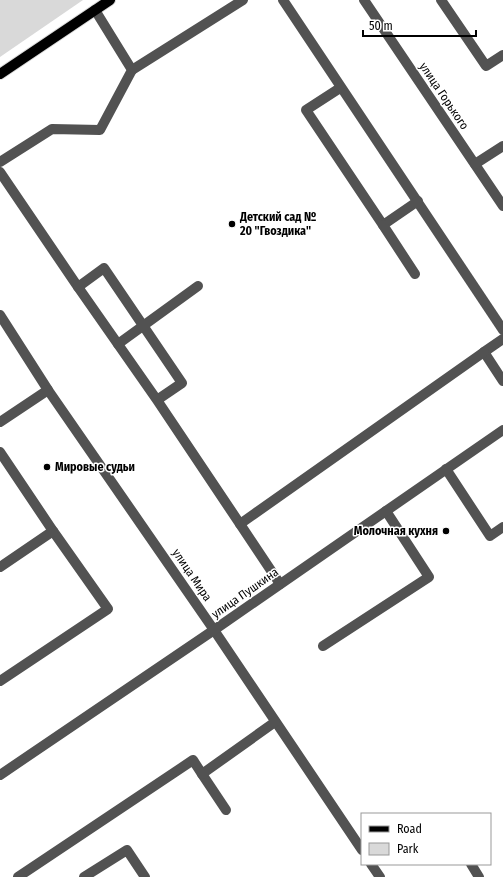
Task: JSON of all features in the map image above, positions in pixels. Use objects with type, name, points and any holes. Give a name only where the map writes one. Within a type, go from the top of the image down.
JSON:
[{"type":"main road","points":[[0,74],[110,0]]},
{"type":"street","points":[[0,162],[52,129],[100,130],[132,70],[243,0]]},
{"type":"street","points":[[283,0],[340,88],[418,201],[503,330]]},
{"type":"street","name":"улица Горького","points":[[364,0],[503,206]]},
{"type":"street","points":[[441,0],[486,66],[503,55]]},
{"type":"street","points":[[95,10],[132,70]]},
{"type":"street","points":[[340,88],[306,110],[415,274]]},
{"type":"street","points":[[475,164],[503,146]]},
{"type":"street","points":[[0,172],[157,400],[280,584]]},
{"type":"street","points":[[383,225],[418,201]]},
{"type":"street","points":[[78,287],[104,268],[144,325],[182,383],[157,400]]},
{"type":"street","points":[[118,344],[198,286]]},
{"type":"street","name":"улица Мира","points":[[0,315],[48,390],[214,630],[361,849]]},
{"type":"street","points":[[240,524],[503,339]]},
{"type":"street","points":[[484,352],[503,381]]},
{"type":"street","points":[[0,422],[48,390]]},
{"type":"street","name":"улица Пушкина","points":[[0,775],[214,630],[503,430]]},
{"type":"street","points":[[0,452],[108,609],[0,681]]},
{"type":"street","points":[[446,469],[490,536],[503,527]]},
{"type":"street","points":[[323,646],[429,577],[386,511]]},
{"type":"street","points":[[0,567],[53,531]]},
{"type":"street","points":[[202,774],[275,722]]},
{"type":"street","points":[[18,877],[194,760],[226,810]]},
{"type":"street","points":[[84,877],[127,850],[145,877]]},
{"type":"street","points":[[372,865],[380,877]]},
{"type":"street","points":[[472,865],[479,877]]},
{"type":"green space","points":[[0,0],[83,0],[0,57]]},
{"type":"place","name":"Детский сад № 20 \"Гвоздика\"","points":[[232,224]]},
{"type":"place","name":"Мировые судьи","points":[[47,467]]},
{"type":"place","name":"Молочная кухня","points":[[446,531]]}]
